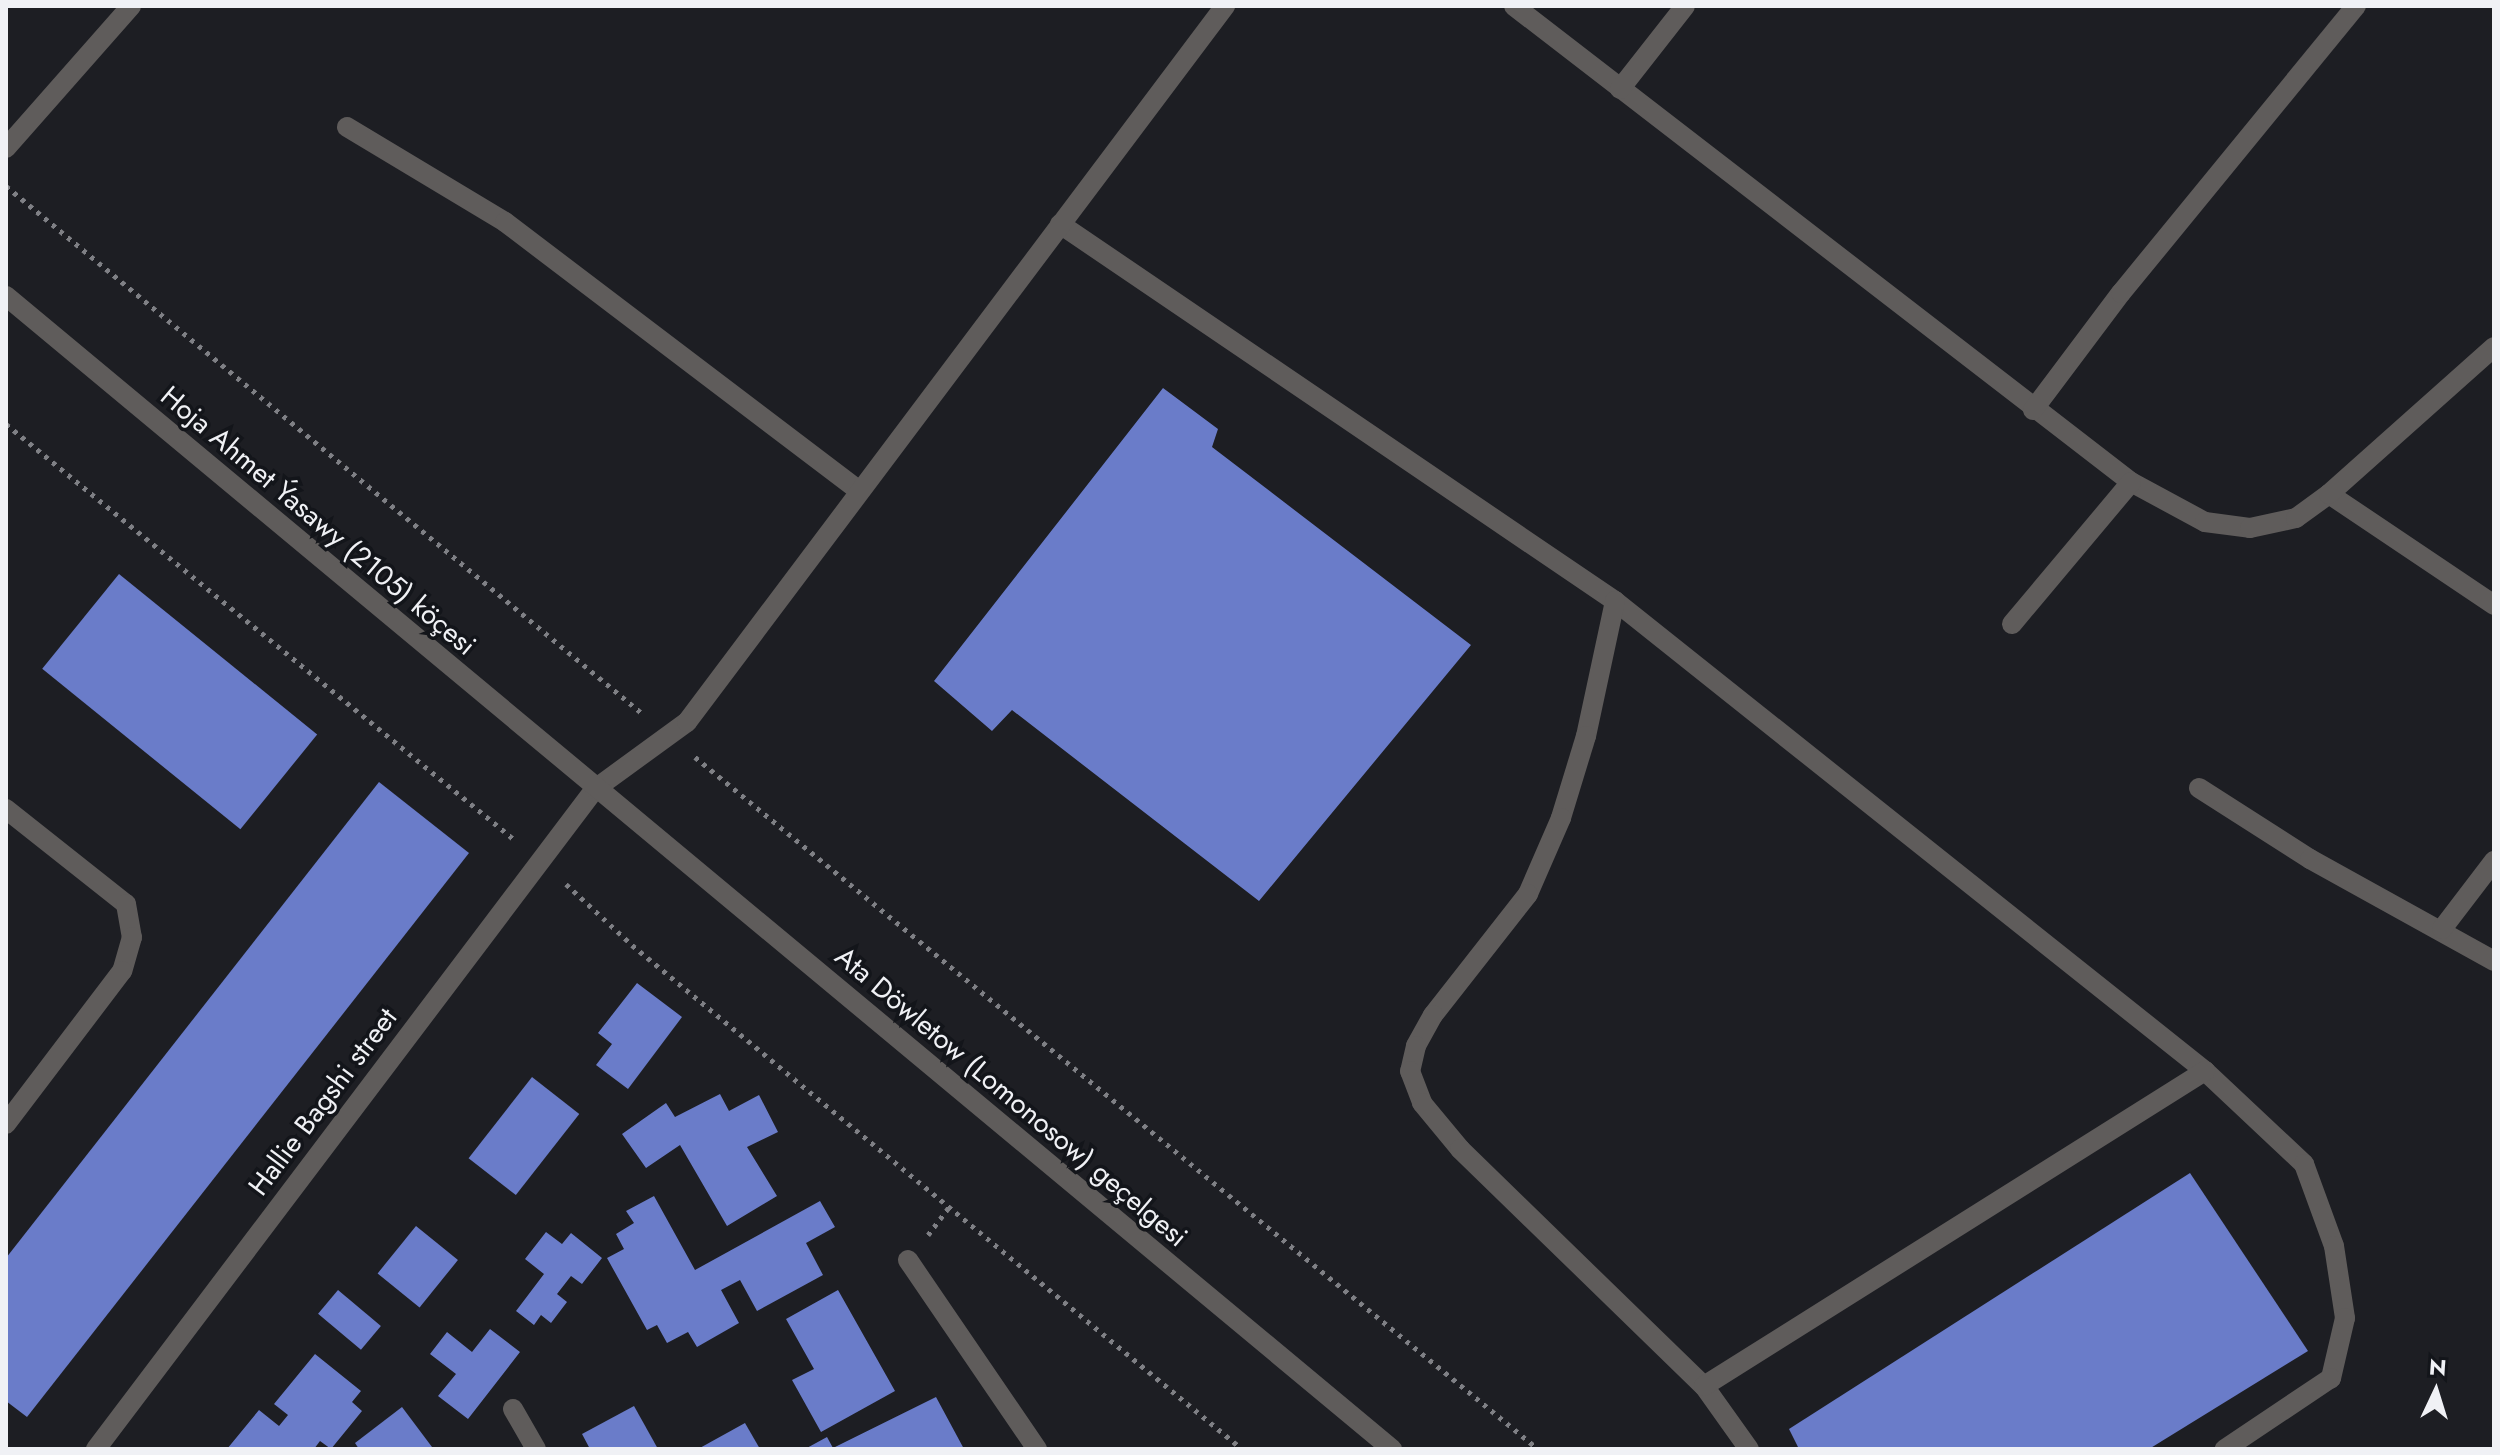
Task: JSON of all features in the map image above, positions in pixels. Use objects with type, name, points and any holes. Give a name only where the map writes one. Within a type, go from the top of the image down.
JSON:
[{"type":"street","points":[[6,148],[131,6]]},
{"type":"street","name":"Hallie Bagshi street","points":[[96,1449],[595,789],[687,722],[1225,6]]},
{"type":"street","points":[[1514,6],[2033,410],[2131,482],[2205,522],[2250,528],[2296,518],[2329,494],[2494,347]]},
{"type":"street","points":[[1620,89],[1685,6]]},
{"type":"street","points":[[2033,410],[2121,293],[2356,6]]},
{"type":"street","points":[[347,127],[505,222],[860,491]]},
{"type":"street","points":[[1060,224],[1615,601],[2205,1071],[2304,1164],[2334,1246],[2345,1318],[2331,1378],[2225,1449]]},
{"type":"street","name":"Hoja Ahmet Ýasawy (2105) köçesi","points":[[6,296],[595,789]]},
{"type":"street","points":[[2012,624],[2131,482]]},
{"type":"street","points":[[2329,494],[2494,605]]},
{"type":"street","points":[[1615,601],[1586,736],[1528,894],[1433,1015],[1416,1046],[1410,1071],[1422,1103],[1460,1149],[1704,1386],[1749,1449]]},
{"type":"street","points":[[2199,788],[2310,859],[2442,929],[2494,961]]},
{"type":"street","name":"Ata Döwletow (Lomonosow) geçelgesi","points":[[595,789],[1392,1449]]},
{"type":"street","points":[[6,809],[126,904],[132,937],[122,971],[6,1124]]},
{"type":"street","points":[[2442,929],[2494,861]]},
{"type":"street","points":[[1704,1386],[2205,1071]]},
{"type":"street","points":[[908,1260],[1037,1449]]},
{"type":"street","points":[[513,1409],[536,1449]]},
{"type":"path","points":[[6,186],[669,736],[1538,1449]]},
{"type":"path","points":[[6,424],[541,861],[632,945],[1242,1449]]},
{"type":"building","points":[[1163,388],[1218,429],[1212,447],[1471,645],[1259,901],[1012,710],[992,731],[934,681]]},
{"type":"building","points":[[119,574],[317,734],[240,829],[42,669]]},
{"type":"building","points":[[379,782],[469,853],[27,1417],[6,1401],[6,1258]]},
{"type":"building","points":[[637,983],[682,1017],[628,1089],[596,1065],[612,1044],[598,1033]]},
{"type":"building","points":[[532,1077],[579,1114],[516,1195],[469,1158]]},
{"type":"building","points":[[720,1094],[729,1111],[759,1095],[778,1132],[747,1147],[777,1196],[727,1226],[680,1145],[646,1168],[622,1134],[666,1103],[675,1117]]},
{"type":"building","points":[[2190,1173],[2308,1351],[2149,1449],[1799,1449],[1789,1429]]},
{"type":"building","points":[[654,1196],[695,1270],[820,1201],[835,1227],[806,1243],[823,1275],[757,1311],[740,1280],[721,1290],[739,1323],[697,1347],[688,1332],[667,1343],[657,1325],[647,1330],[607,1258],[624,1249],[616,1234],[634,1223],[626,1211]]},
{"type":"building","points":[[416,1226],[458,1260],[420,1307],[378,1273]]},
{"type":"building","points":[[546,1232],[562,1244],[571,1233],[602,1258],[582,1284],[571,1276],[557,1294],[567,1302],[551,1323],[541,1315],[534,1325],[516,1311],[544,1274],[525,1259]]},
{"type":"building","points":[[338,1290],[381,1326],[361,1350],[318,1314]]},
{"type":"building","points":[[838,1290],[895,1391],[821,1432],[792,1380],[814,1369],[786,1319]]},
{"type":"building","points":[[490,1329],[520,1352],[468,1419],[438,1396],[456,1374],[430,1354],[447,1332],[472,1352]]},
{"type":"building","points":[[315,1354],[361,1391],[352,1402],[362,1411],[331,1449],[320,1441],[314,1449],[227,1449],[259,1410],[279,1426],[288,1415],[274,1404]]},
{"type":"building","points":[[936,1397],[964,1449],[805,1449],[827,1437],[833,1448]]},
{"type":"building","points":[[634,1406],[658,1449],[590,1449],[582,1434]]},
{"type":"building","points":[[402,1407],[432,1447],[359,1449],[355,1443]]},
{"type":"building","points":[[745,1423],[760,1449],[698,1449]]}]
